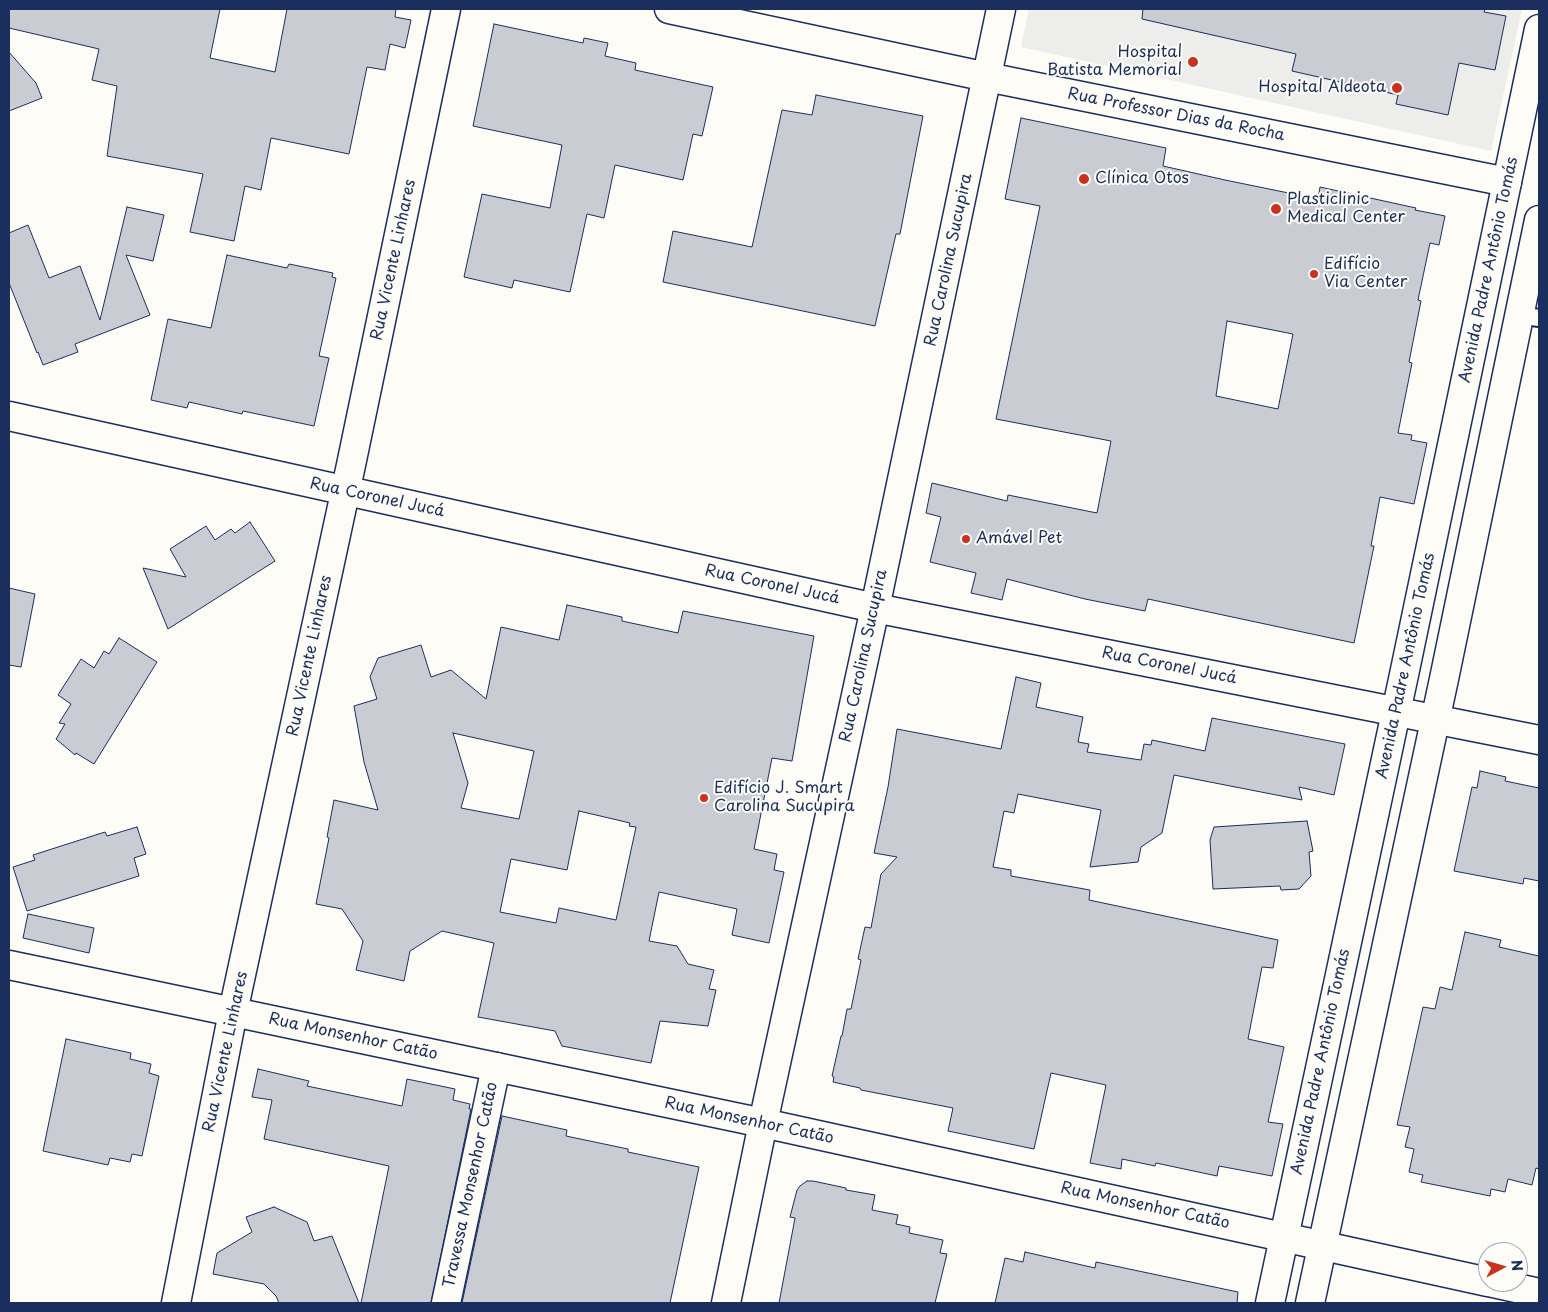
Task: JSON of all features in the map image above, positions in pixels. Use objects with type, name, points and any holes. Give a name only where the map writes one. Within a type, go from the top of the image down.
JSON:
[{"type":"street","name":"Rua Vicente Linhares","points":[[176,1303],[233,1012],[446,9]]},
{"type":"street","name":"Rua Professor Dias da Rocha","points":[[669,9],[1508,182]]},
{"type":"street","name":"Rua Carolina Sucupira","points":[[726,1303],[1001,9]]},
{"type":"street","name":"Avenida Padre Antônio Tomás","points":[[1270,1303],[1397,710],[1539,29]]},
{"type":"street","points":[[1310,1303],[1435,718],[1529,316],[1539,220]]},
{"type":"street","name":"Rua Coronel Jucá","points":[[9,416],[875,608],[1397,710],[1539,740]]},
{"type":"street","name":"Rua Monsenhor Catão","points":[[9,965],[763,1123],[1478,1280]]},
{"type":"street","name":"Travessa Monsenhor Catão","points":[[446,1303],[496,1067]]},
{"type":"shaded area","points":[[1029,9],[1522,9],[1491,151],[1021,47]]},
{"type":"building","points":[[9,9],[220,9],[210,58],[275,72],[287,9],[396,9],[395,17],[411,20],[405,48],[390,44],[385,70],[367,67],[349,154],[271,138],[261,190],[245,186],[234,241],[190,232],[203,174],[107,156],[117,86],[92,80],[99,49],[9,28]]},
{"type":"building","name":"Hospital Aldeota","points":[[1143,9],[1485,9],[1484,12],[1506,16],[1495,70],[1459,63],[1448,115],[1396,104],[1398,95],[1292,71],[1296,54],[1142,19]]},
{"type":"building","points":[[494,24],[583,43],[584,38],[608,43],[605,56],[636,63],[635,70],[713,87],[702,136],[693,134],[683,180],[615,165],[604,218],[587,214],[570,292],[514,280],[512,288],[464,277],[482,194],[550,208],[562,145],[473,126]]},
{"type":"building","points":[[9,52],[36,83],[42,98],[9,111]]},
{"type":"building","points":[[816,95],[923,116],[900,234],[896,234],[875,326],[663,282],[673,231],[752,247],[782,110],[812,115]]},
{"type":"building","points":[[1021,118],[1166,148],[1163,166],[1318,199],[1320,187],[1445,216],[1439,245],[1430,243],[1418,300],[1421,301],[1409,362],[1412,363],[1398,433],[1412,435],[1411,440],[1427,443],[1414,504],[1380,497],[1371,546],[1374,546],[1354,643],[1148,599],[1145,611],[1085,599],[1007,579],[1002,600],[971,593],[976,573],[930,562],[941,517],[926,513],[932,483],[1007,501],[1008,495],[1097,513],[1111,441],[996,419],[1040,206],[1005,199]],"holes":[[[1227,321],[1293,334],[1278,409],[1216,396]]]},
{"type":"building","points":[[127,207],[164,215],[153,261],[126,255],[150,315],[75,344],[78,352],[43,365],[9,283],[9,233],[28,225],[49,278],[80,266],[100,320]]},
{"type":"building","points":[[227,255],[287,268],[289,264],[333,273],[332,277],[336,278],[319,356],[329,358],[314,426],[243,411],[242,414],[189,402],[187,408],[151,400],[168,319],[211,328]]},
{"type":"building","points":[[250,522],[275,561],[168,629],[143,568],[186,577],[170,549],[206,526],[215,540],[231,529],[235,533]]},
{"type":"building","points":[[9,588],[35,594],[21,667],[9,665]]},
{"type":"building","points":[[567,605],[622,617],[622,621],[678,633],[683,611],[814,636],[792,761],[772,758],[754,849],[777,854],[774,870],[784,872],[769,943],[732,935],[737,909],[659,892],[649,941],[677,946],[688,964],[714,970],[709,989],[716,990],[708,1026],[660,1021],[651,1063],[562,1046],[555,1031],[478,1017],[494,943],[442,931],[410,951],[404,981],[356,970],[363,941],[342,909],[316,904],[329,838],[327,837],[334,800],[378,810],[364,762],[354,706],[377,699],[370,677],[378,658],[421,645],[431,677],[451,670],[486,699],[501,627],[559,640]],"holes":[[[453,733],[534,751],[519,819],[461,808],[468,783]],[[579,811],[630,823],[629,826],[636,827],[616,920],[559,908],[556,923],[500,912],[511,859],[567,870]]]},
{"type":"building","points":[[119,638],[157,662],[94,764],[76,753],[75,755],[56,739],[65,724],[59,723],[71,704],[58,695],[81,659],[94,668],[104,651],[109,654]]},
{"type":"building","points":[[1016,677],[1041,683],[1036,707],[1083,717],[1078,742],[1089,744],[1087,752],[1141,760],[1144,744],[1151,745],[1152,740],[1205,751],[1212,718],[1345,744],[1334,795],[1299,787],[1302,800],[1174,775],[1162,833],[1141,847],[1138,862],[1090,867],[1101,810],[1018,794],[1014,813],[1004,811],[993,867],[1011,870],[1011,876],[1090,890],[1089,900],[1278,940],[1273,968],[1262,967],[1248,1039],[1284,1047],[1268,1122],[1283,1124],[1272,1176],[1219,1166],[1217,1176],[1156,1163],[1155,1166],[1122,1159],[1121,1169],[1090,1163],[1106,1085],[1051,1073],[1034,1149],[948,1131],[953,1108],[861,1090],[860,1088],[833,1082],[834,1077],[832,1076],[847,1009],[851,1009],[861,960],[858,959],[865,927],[871,928],[881,874],[897,857],[874,853],[888,787],[897,729],[1001,749]]},
{"type":"building","points":[[1480,771],[1506,777],[1505,781],[1539,788],[1539,881],[1524,878],[1523,884],[1454,871],[1472,787],[1477,788]]},
{"type":"building","points":[[1307,821],[1313,851],[1309,852],[1311,876],[1299,889],[1281,890],[1280,886],[1213,889],[1210,840],[1214,827]]},
{"type":"building","points":[[137,827],[146,854],[134,858],[139,876],[27,911],[13,867],[35,860],[33,855],[105,832],[107,836]]},
{"type":"building","points":[[28,914],[94,928],[89,953],[23,938]]},
{"type":"building","points":[[1465,932],[1501,940],[1499,947],[1539,956],[1539,1169],[1536,1168],[1532,1185],[1508,1179],[1505,1192],[1491,1189],[1490,1196],[1421,1182],[1423,1175],[1409,1172],[1414,1149],[1405,1147],[1410,1127],[1397,1125],[1423,1007],[1435,1009],[1440,987],[1452,990]]},
{"type":"building","points":[[66,1039],[131,1053],[130,1059],[151,1064],[149,1073],[159,1076],[142,1156],[132,1154],[130,1162],[110,1158],[108,1165],[43,1151]]},
{"type":"building","points":[[258,1069],[309,1081],[307,1086],[402,1106],[407,1079],[455,1089],[453,1100],[470,1104],[469,1109],[471,1109],[431,1303],[361,1303],[389,1166],[264,1139],[272,1100],[252,1097]]},
{"type":"building","points":[[502,1116],[567,1130],[566,1136],[628,1149],[628,1152],[699,1167],[670,1303],[462,1303]]},
{"type":"building","points":[[807,1181],[875,1195],[872,1210],[898,1215],[896,1224],[910,1227],[909,1233],[943,1240],[940,1253],[947,1254],[935,1303],[779,1303],[795,1218],[790,1217],[797,1190]]},
{"type":"building","points":[[274,1207],[307,1222],[314,1241],[332,1236],[359,1303],[279,1303],[276,1296],[264,1284],[213,1274],[217,1253],[252,1232],[246,1217]]},
{"type":"building","points":[[1025,1252],[1095,1268],[1096,1262],[1238,1292],[1237,1303],[995,1303],[1005,1258],[1023,1262]]},
{"type":"place","name":"Hospital Batista Memorial","points":[[1193,62]]},
{"type":"place","name":"Hospital Aldeota","points":[[1397,88]]},
{"type":"place","name":"Clínica Otos","points":[[1084,179]]},
{"type":"place","name":"Plasticlinic Medical Center","points":[[1276,209]]},
{"type":"place","name":"Edifício Via Center","points":[[1314,274]]},
{"type":"place","name":"Amável Pet","points":[[966,539]]},
{"type":"place","name":"Edifício J. Smart Carolina Sucupira","points":[[704,798]]}]
